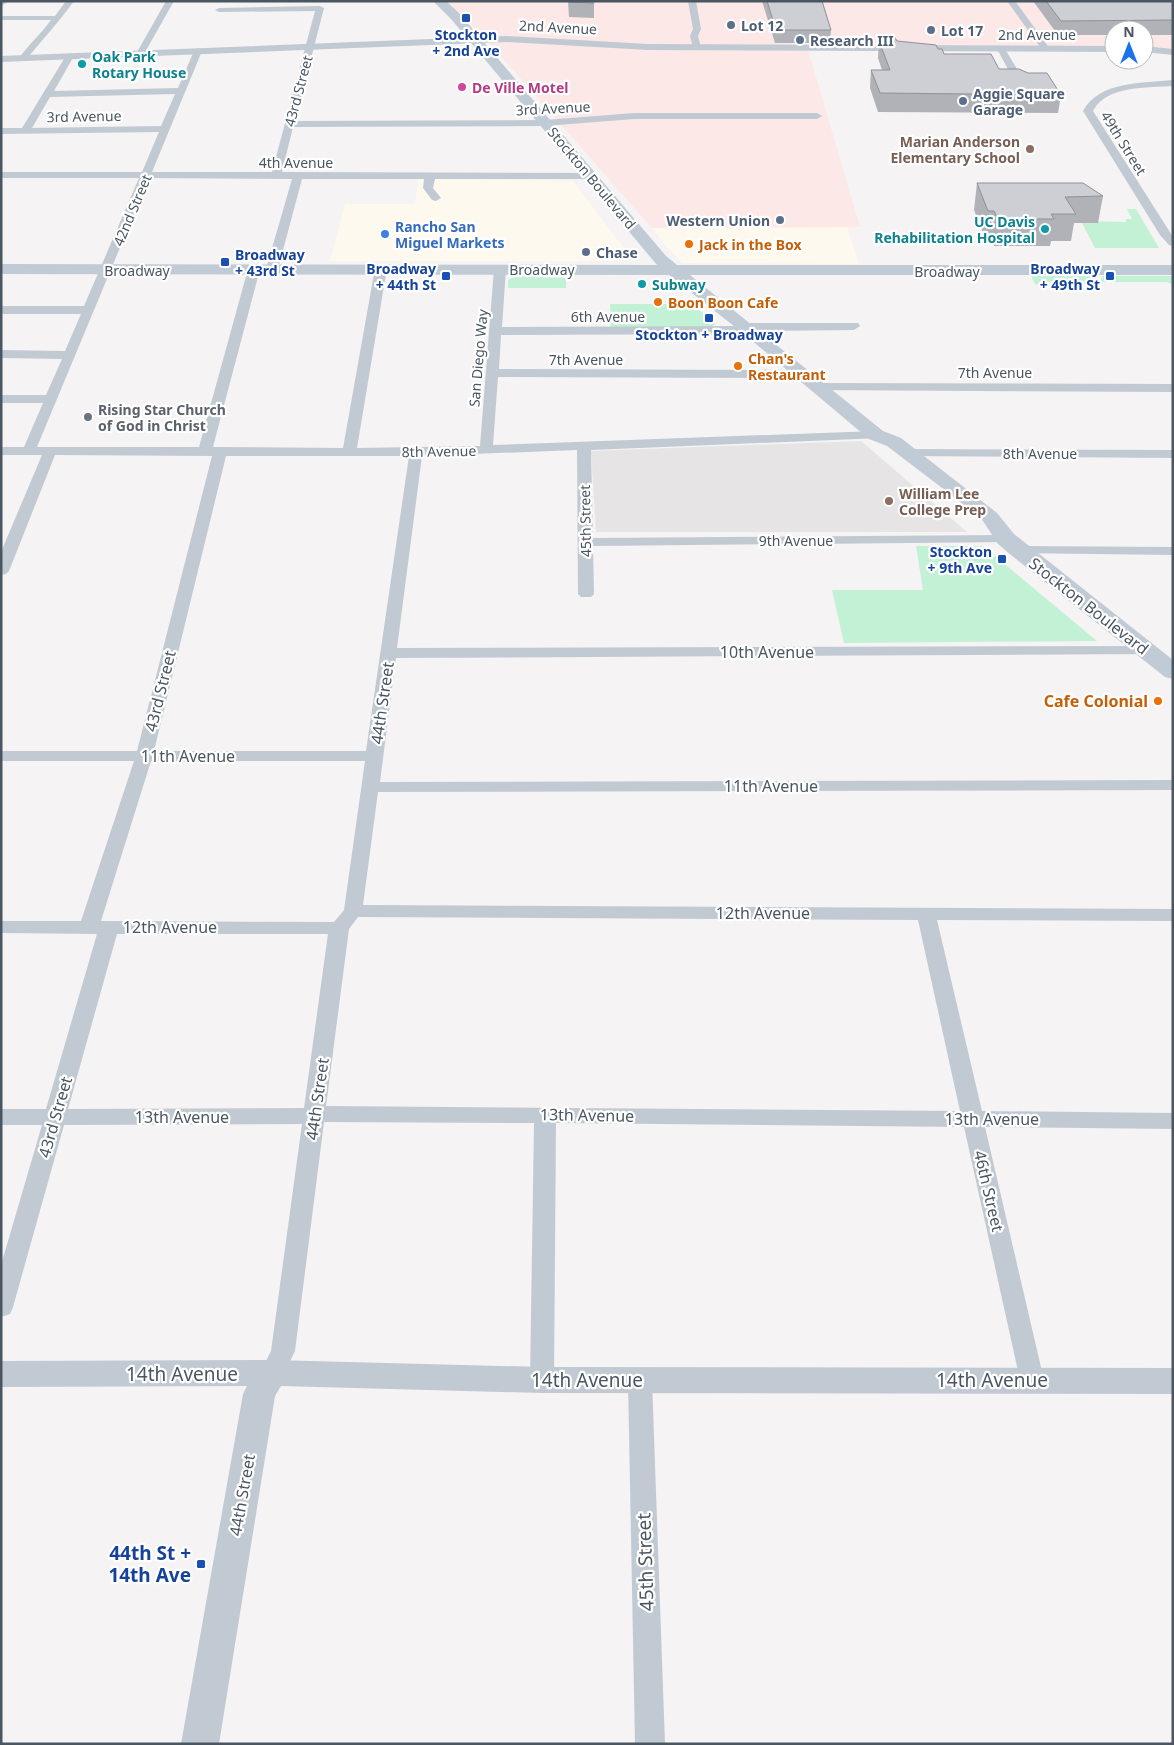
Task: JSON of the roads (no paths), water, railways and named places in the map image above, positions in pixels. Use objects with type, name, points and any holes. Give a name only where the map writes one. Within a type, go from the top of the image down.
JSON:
[{"type":"main road","name":"Stockton Boulevard","points":[[439,1],[452,12],[476,40],[660,259],[876,435],[894,442],[990,517],[1013,544],[1171,670]]},
{"type":"main road","name":"Broadway","points":[[1,269],[381,268],[900,272],[1173,270]]},
{"type":"main road","name":"Stockton Boulevard","points":[[876,435],[880,446],[973,523],[1013,544]]},
{"type":"street","points":[[1,4],[5,1]]},
{"type":"street","points":[[23,58],[70,1]]},
{"type":"street","points":[[140,54],[170,1]]},
{"type":"street","points":[[692,1],[697,29],[694,36],[697,47]]},
{"type":"street","points":[[1001,1],[1033,49]]},
{"type":"street","points":[[1011,1],[1046,49]]},
{"type":"street","points":[[219,10],[269,5]]},
{"type":"street","name":"43rd Street","points":[[269,5],[320,8],[276,175]]},
{"type":"street","points":[[1,18],[57,18]]},
{"type":"street","name":"2nd Avenue","points":[[2,60],[536,39],[626,46],[1104,49]]},
{"type":"street","points":[[1001,49],[1021,84]]},
{"type":"street","points":[[1154,50],[1173,52]]},
{"type":"street","name":"42nd Street","points":[[30,451],[198,51]]},
{"type":"street","points":[[25,131],[70,56]]},
{"type":"street","name":"49th Street","points":[[1173,83],[1137,86],[1108,93],[1094,100],[1088,111],[1165,235],[1173,242]]},
{"type":"street","points":[[47,94],[182,91]]},
{"type":"street","name":"3rd Avenue","points":[[290,124],[545,123],[634,116],[817,116]]},
{"type":"street","name":"3rd Avenue","points":[[1,131],[166,129]]},
{"type":"street","name":"4th Avenue","points":[[1,175],[590,176]]},
{"type":"street","points":[[272,268],[298,175]]},
{"type":"street","points":[[430,176],[428,188],[436,198]]},
{"type":"street","points":[[349,452],[381,268]]},
{"type":"street","name":"43rd Street","points":[[1,1307],[55,1117],[99,927],[144,756],[254,269]]},
{"type":"street","name":"San Diego Way","points":[[486,450],[500,269]]},
{"type":"street","points":[[1,310],[88,310]]},
{"type":"street","name":"6th Avenue","points":[[496,331],[747,329],[854,326]]},
{"type":"street","points":[[1,354],[70,355]]},
{"type":"street","name":"7th Avenue","points":[[492,374],[801,374]]},
{"type":"street","name":"7th Avenue","points":[[816,386],[1173,388]]},
{"type":"street","points":[[1,399],[51,399]]},
{"type":"street","name":"8th Avenue","points":[[1,451],[416,452],[876,435]]},
{"type":"street","name":"45th Street","points":[[584,447],[586,594]]},
{"type":"street","points":[[1,571],[50,452]]},
{"type":"street","name":"44th Street","points":[[353,911],[416,452]]},
{"type":"street","name":"8th Avenue","points":[[906,452],[1173,454]]},
{"type":"street","name":"9th Avenue","points":[[585,542],[1013,544],[1173,551]]},
{"type":"street","name":"10th Avenue","points":[[388,653],[1146,651]]},
{"type":"street","name":"11th Avenue","points":[[1,756],[374,756]]},
{"type":"street","name":"11th Avenue","points":[[370,787],[1173,785]]},
{"type":"street","points":[[339,928],[353,911]]},
{"type":"street","name":"12th Avenue","points":[[353,911],[1173,915]]},
{"type":"street","name":"46th Street","points":[[926,914],[1032,1380]]},
{"type":"street","name":"12th Avenue","points":[[1,927],[339,928]]},
{"type":"street","name":"44th Street","points":[[200,1744],[259,1394],[272,1373],[282,1351],[339,928]]},
{"type":"street","name":"13th Avenue","points":[[1,1116],[297,1117],[331,1113],[1173,1121]]},
{"type":"street","points":[[542,1380],[545,1115]]},
{"type":"street","name":"14th Avenue","points":[[1,1374],[272,1373],[542,1380],[1173,1381]]},
{"type":"street","name":"45th Street","points":[[640,1380],[650,1744]]},
{"type":"place","name":"Stockton + 2nd Ave","points":[[466,18]]},
{"type":"place","name":"Lot 12","points":[[731,25]]},
{"type":"place","name":"Lot 17","points":[[931,30]]},
{"type":"place","name":"Research III","points":[[800,40]]},
{"type":"place","name":"Oak Park Rotary House","points":[[82,64]]},
{"type":"place","name":"De Ville Motel","points":[[462,87]]},
{"type":"place","name":"Aggie Square Garage","points":[[963,101]]},
{"type":"place","name":"Marian Anderson Elementary School","points":[[1030,149]]},
{"type":"place","name":"Western Union","points":[[780,220]]},
{"type":"place","name":"UC Davis Rehabilitation Hospital","points":[[1045,229]]},
{"type":"place","name":"Rancho San Miguel Markets","points":[[385,234]]},
{"type":"place","name":"Jack in the Box","points":[[689,244]]},
{"type":"place","name":"Chase","points":[[586,252]]},
{"type":"place","name":"Broadway + 43rd St","points":[[225,262]]},
{"type":"place","name":"Broadway + 44th St","points":[[446,276]]},
{"type":"place","name":"Broadway + 49th St","points":[[1110,276]]},
{"type":"place","name":"Subway","points":[[642,284]]},
{"type":"place","name":"Boon Boon Cafe","points":[[658,302]]},
{"type":"place","name":"Stockton + Broadway","points":[[709,318]]},
{"type":"place","name":"Chan's Restaurant","points":[[738,366]]},
{"type":"place","name":"Rising Star Church of God in Christ","points":[[88,417]]},
{"type":"place","name":"William Lee College Prep","points":[[889,501]]},
{"type":"place","name":"Stockton + 9th Ave","points":[[1002,559]]},
{"type":"place","name":"Cafe Colonial","points":[[1158,701]]},
{"type":"place","name":"44th St + 14th Ave","points":[[201,1564]]}]
